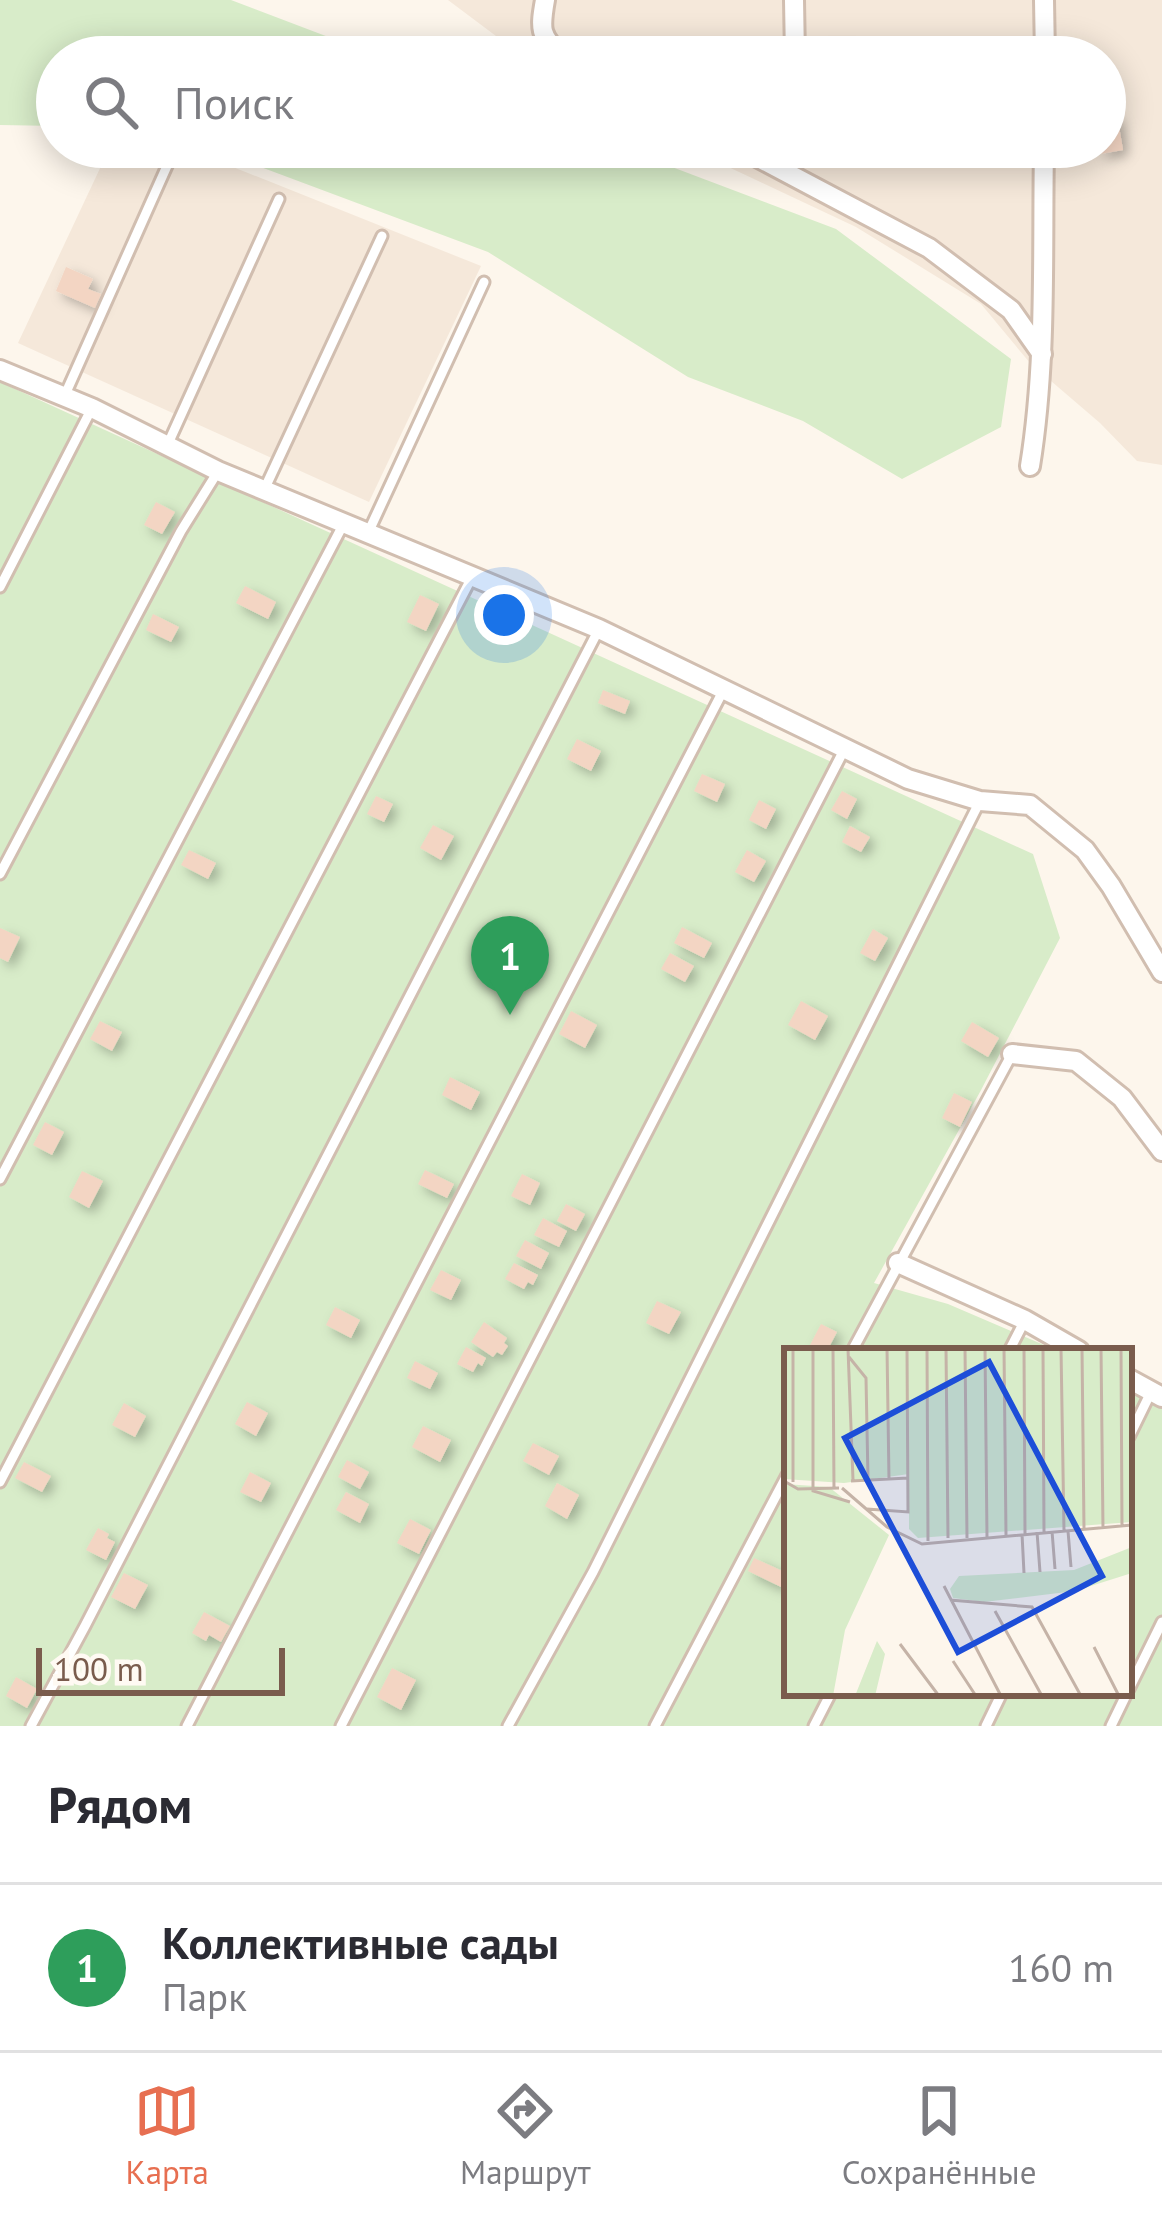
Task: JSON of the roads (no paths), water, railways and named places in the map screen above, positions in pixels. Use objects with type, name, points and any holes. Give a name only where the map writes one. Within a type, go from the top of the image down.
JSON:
[{"type":"street","points":[[544,36],[545,0]]},
{"type":"street","points":[[794,0],[795,36]]},
{"type":"street","points":[[1044,0],[1045,36]]},
{"type":"street","points":[[778,168],[929,248],[1011,310],[1042,354]]},
{"type":"street","points":[[1030,466],[1042,354],[1044,168]]},
{"type":"street","points":[[0,370],[92,408],[218,472],[599,629],[908,779],[980,801],[1030,805],[1085,850],[1162,972]]},
{"type":"street","points":[[1012,1054],[1076,1061],[1122,1098],[1162,1151]]},
{"type":"street","points":[[898,1263],[1025,1320],[1074,1348]]},
{"type":"lane","points":[[64,397],[166,168]]},
{"type":"lane","points":[[167,446],[279,199]]},
{"type":"lane","points":[[264,490],[382,236]]},
{"type":"lane","points":[[368,533],[484,282]]},
{"type":"lane","points":[[0,587],[92,408]]},
{"type":"lane","points":[[0,874],[181,531],[218,472]]},
{"type":"lane","points":[[0,1179],[344,522]]},
{"type":"lane","points":[[0,1482],[472,579]]},
{"type":"lane","points":[[31,1726],[599,629]]},
{"type":"lane","points":[[187,1726],[723,691]]},
{"type":"lane","points":[[341,1726],[844,750]]},
{"type":"lane","points":[[508,1726],[593,1572],[980,801]]},
{"type":"lane","points":[[854,1348],[1012,1054]]},
{"type":"lane","points":[[1011,1348],[1025,1320]]},
{"type":"lane","points":[[1132,1432],[1157,1395]]},
{"type":"lane","points":[[656,1726],[784,1481]]},
{"type":"lane","points":[[1132,1683],[1162,1622]]},
{"type":"lane","points":[[814,1726],[829,1696]]},
{"type":"lane","points":[[986,1726],[1001,1696]]},
{"type":"lane","points":[[1111,1726],[1126,1696]]},
{"type":"place","name":"Коллективные сады","points":[[510,1015]]}]
